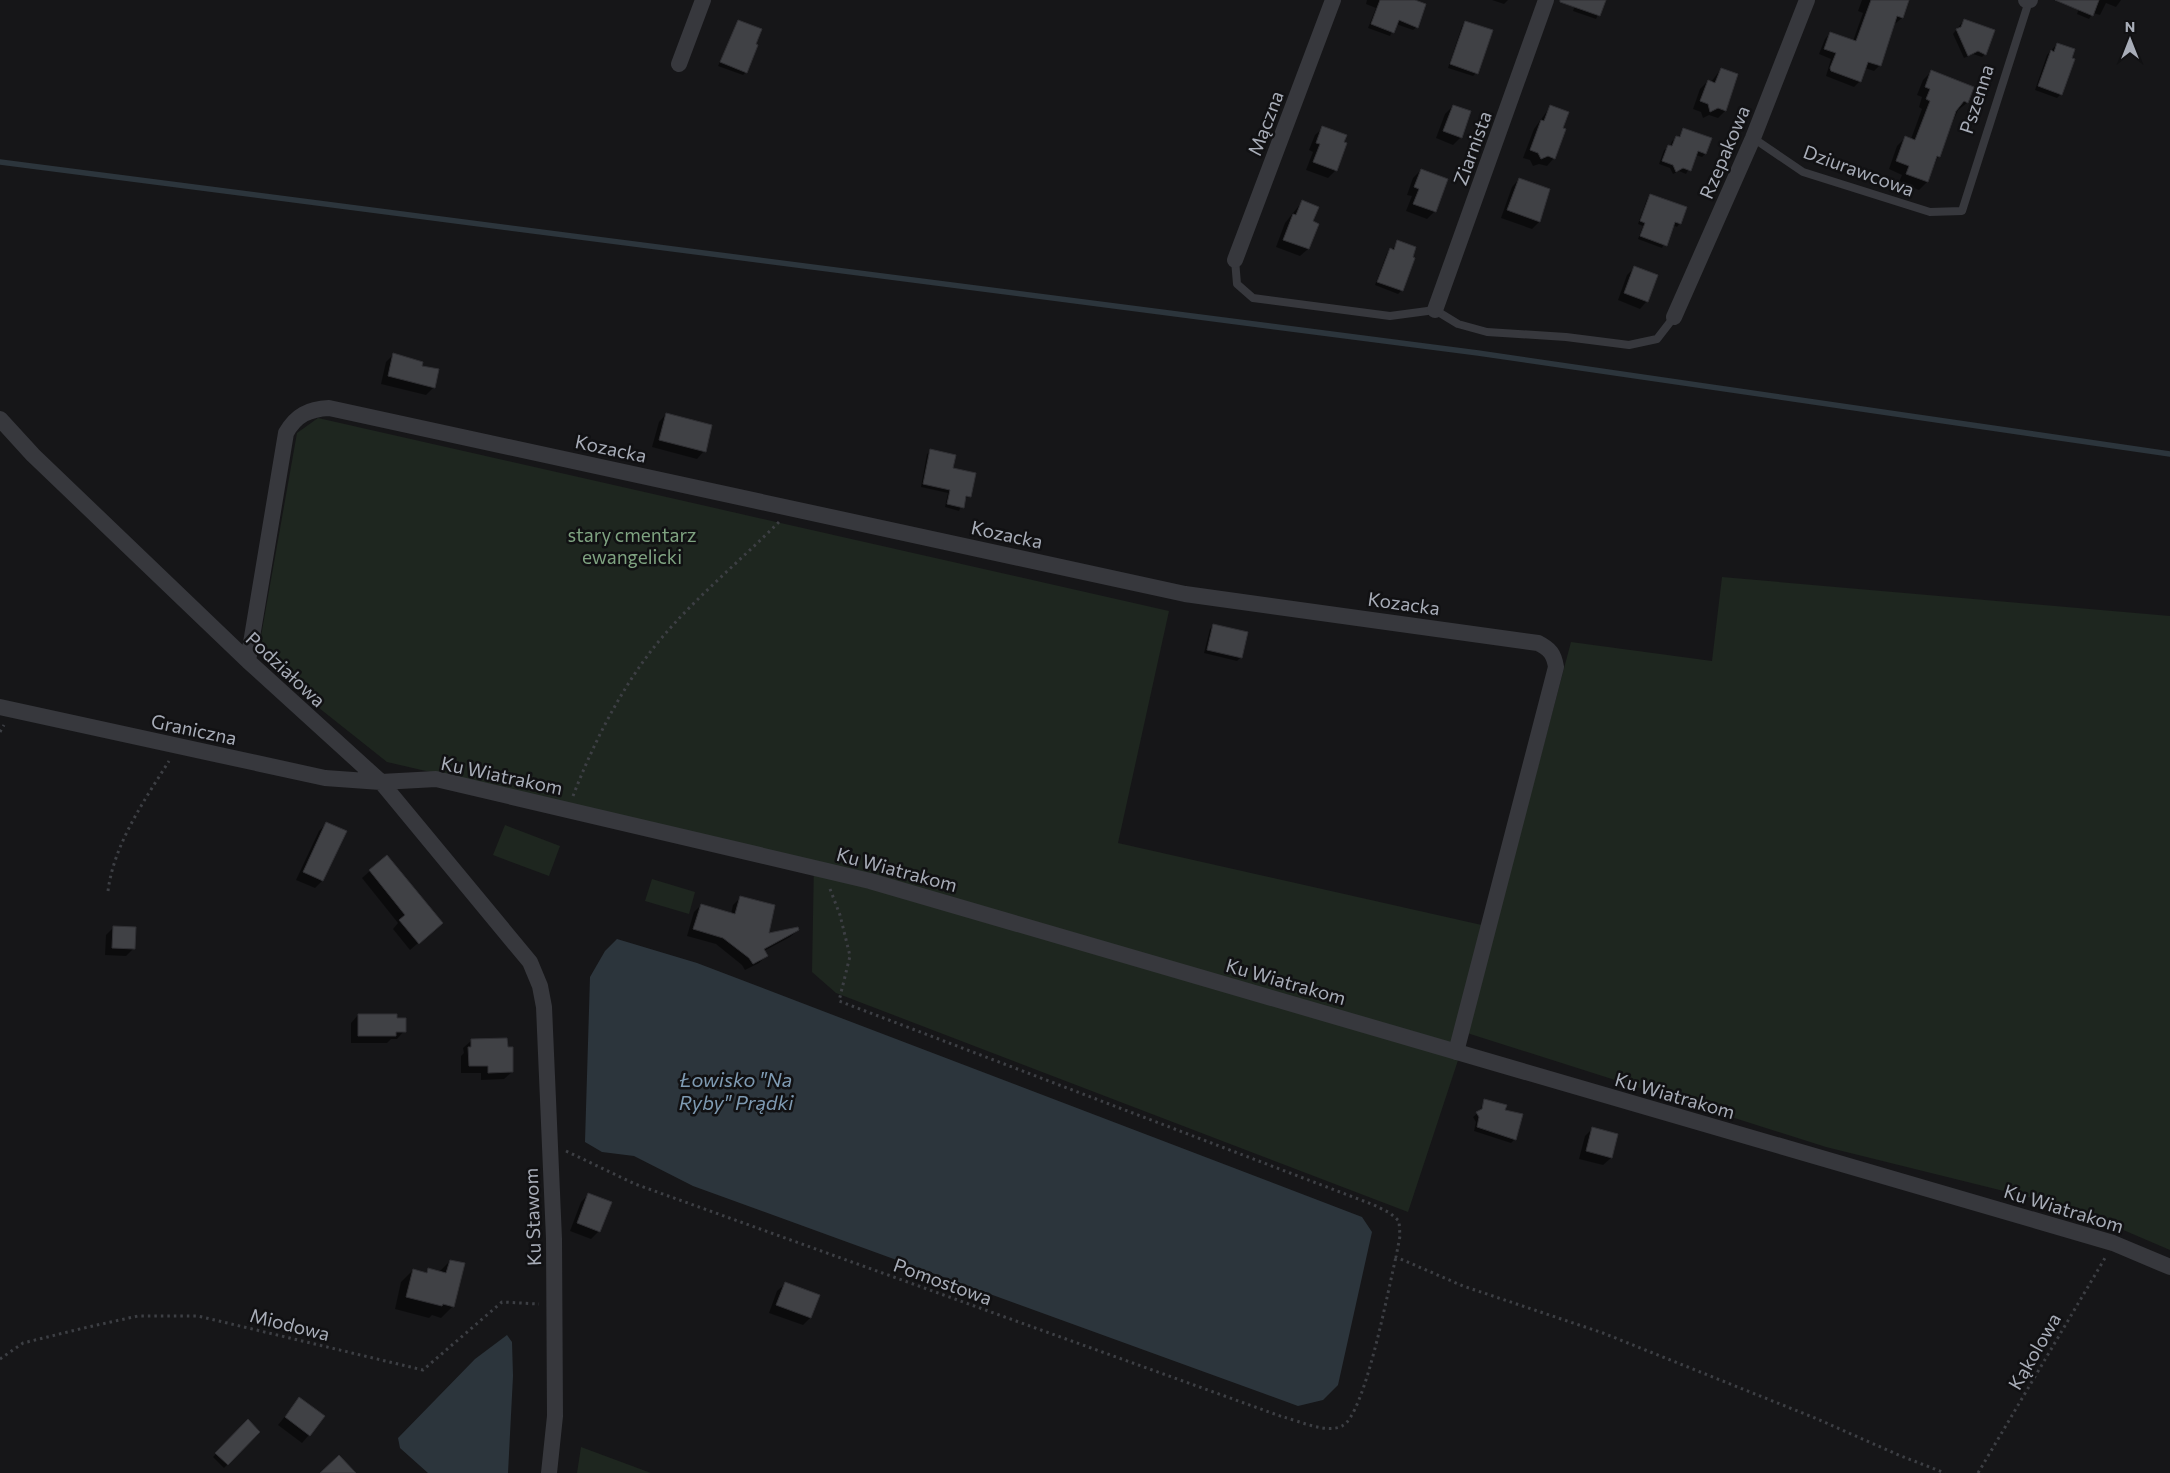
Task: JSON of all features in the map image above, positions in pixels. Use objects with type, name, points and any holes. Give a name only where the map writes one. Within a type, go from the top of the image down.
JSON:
[{"type":"street","points":[[679,64],[703,0]]},
{"type":"street","name":"Mączna","points":[[1234,260],[1333,0]]},
{"type":"street","name":"Ziarnista","points":[[1435,310],[1546,0]]},
{"type":"street","name":"Rzepakowa","points":[[1674,317],[1753,138],[1807,0]]},
{"type":"street","name":"Kozacka","points":[[248,661],[286,433],[299,416],[316,408],[338,408],[1185,594],[1526,640],[1548,647],[1553,654],[1556,667],[1456,1052]]},
{"type":"street","name":"Podziałowa","points":[[0,418],[33,455],[248,661],[381,782],[530,962]]},
{"type":"street","name":"Graniczna","points":[[0,707],[325,778],[381,782]]},
{"type":"street","name":"Ku Wiatrakom","points":[[381,782],[436,779],[870,881],[2113,1243],[2170,1267]]},
{"type":"street","name":"Ku Stawom","points":[[530,962],[540,986],[544,1007],[550,1143],[555,1416],[549,1473]]},
{"type":"lane","name":"Pszenna","points":[[1962,211],[2028,0]]},
{"type":"lane","name":"Dziurawcowa","points":[[1753,138],[1803,172],[1930,212],[1962,211]]},
{"type":"lane","points":[[1234,260],[1238,284],[1253,298],[1390,316],[1435,310],[1458,324],[1487,332],[1566,337],[1629,345],[1657,339],[1674,317]]},
{"type":"path","points":[[567,810],[590,753],[621,696],[648,655],[681,618],[794,508]]},
{"type":"path","points":[[108,891],[110,873],[134,817],[179,746]]},
{"type":"path","points":[[822,870],[840,915],[850,956],[839,1001],[1374,1205],[1399,1221],[1400,1236],[1396,1257],[1463,1286],[1602,1333],[1815,1418],[1945,1473]]},
{"type":"path","name":"Pomostowa","points":[[550,1143],[635,1184],[1283,1417],[1332,1429],[1344,1426],[1353,1415],[1366,1381],[1396,1257]]},
{"type":"path","name":"Kąkolowa","points":[[1978,1473],[2113,1243]]},
{"type":"path","name":"Miodowa","points":[[0,1359],[23,1343],[138,1316],[198,1316],[423,1370],[502,1302],[554,1305]]},
{"type":"green space","name":"stary cmentarz ewangelicki","points":[[318,418],[1169,611],[1118,843],[1495,928],[1571,642],[1712,661],[1722,577],[2170,616],[2170,1250],[2072,1208],[1826,1147],[1467,1033],[1408,1212],[836,993],[812,972],[814,861],[387,762],[309,700],[258,653],[297,433]]},
{"type":"green space","points":[[505,825],[560,846],[549,876],[493,855]]},
{"type":"green space","points":[[652,879],[695,892],[689,914],[645,901]]},
{"type":"green space","points":[[581,1447],[651,1473],[577,1473]]},
{"type":"water","name":"Łowisko \"Na Ryby\" Prądki","points":[[617,939],[697,963],[1362,1217],[1372,1232],[1338,1385],[1323,1400],[1298,1406],[693,1186],[634,1156],[602,1152],[585,1142],[590,977],[605,951]]},
{"type":"water","points":[[507,1335],[512,1342],[513,1376],[508,1473],[428,1473],[400,1448],[398,1438],[475,1359]]},
{"type":"building","points":[[1380,0],[1415,0],[1426,4],[1418,28],[1399,20],[1394,33],[1371,24]]},
{"type":"building","points":[[1560,0],[1606,0],[1600,16],[1560,2]]},
{"type":"building","points":[[1871,0],[1909,0],[1903,18],[1897,16],[1881,66],[1868,62],[1861,82],[1831,71],[1830,68],[1836,53],[1824,49],[1830,32],[1856,41]]},
{"type":"building","points":[[2055,0],[2099,0],[2093,16]]},
{"type":"building","points":[[1964,19],[1995,30],[1986,55],[1978,51],[1968,56],[1956,29],[1961,27]]},
{"type":"building","points":[[738,20],[762,29],[747,73],[720,62]]},
{"type":"building","points":[[1465,21],[1493,30],[1478,74],[1450,64]]},
{"type":"building","points":[[2057,43],[2075,49],[2072,58],[2075,59],[2062,95],[2038,86],[2051,50],[2054,52]]},
{"type":"building","points":[[1721,68],[1738,74],[1726,111],[1718,108],[1710,112],[1708,104],[1700,101],[1708,80],[1715,83]]},
{"type":"building","points":[[1931,70],[1974,87],[1968,103],[1964,101],[1956,111],[1940,157],[1937,156],[1928,182],[1906,174],[1909,166],[1896,161],[1905,136],[1915,140],[1930,101],[1926,99],[1930,89],[1925,87]]},
{"type":"building","points":[[1453,105],[1471,111],[1462,138],[1443,131]]},
{"type":"building","points":[[1550,105],[1569,112],[1563,128],[1566,129],[1555,159],[1548,156],[1541,159],[1538,153],[1530,150],[1541,120],[1544,121]]},
{"type":"building","points":[[1322,126],[1347,135],[1344,142],[1347,143],[1337,171],[1313,162],[1320,144],[1316,143]]},
{"type":"building","points":[[1683,128],[1712,138],[1706,154],[1698,151],[1691,171],[1683,168],[1676,172],[1673,165],[1662,161],[1668,145],[1672,146],[1676,136],[1680,137]]},
{"type":"building","points":[[1421,169],[1448,179],[1436,212],[1413,204],[1419,189],[1414,187]]},
{"type":"building","points":[[1519,178],[1550,189],[1540,222],[1507,210]]},
{"type":"building","points":[[1650,194],[1687,207],[1681,224],[1675,222],[1667,246],[1640,236],[1645,223],[1640,221]]},
{"type":"building","points":[[1302,200],[1319,207],[1313,221],[1319,224],[1309,249],[1283,240],[1293,214],[1296,215]]},
{"type":"building","points":[[1397,240],[1416,247],[1413,257],[1415,258],[1403,291],[1377,282],[1390,248],[1394,250]]},
{"type":"building","points":[[1634,266],[1658,275],[1648,302],[1624,293]]},
{"type":"building","points":[[393,353],[423,362],[422,366],[439,369],[435,388],[388,376]]},
{"type":"building","points":[[666,413],[712,425],[706,452],[659,440]]},
{"type":"building","points":[[930,449],[956,455],[953,468],[976,473],[971,497],[966,496],[964,508],[947,504],[950,490],[923,484]]},
{"type":"building","points":[[1213,624],[1248,632],[1242,658],[1207,650]]},
{"type":"building","points":[[326,822],[347,831],[323,881],[303,872]]},
{"type":"building","points":[[387,855],[443,923],[419,944],[399,920],[405,915],[369,870]]},
{"type":"building","points":[[740,896],[775,905],[769,933],[798,927],[799,930],[764,949],[768,956],[753,964],[749,958],[723,938],[693,929],[701,904],[735,914]]},
{"type":"building","points":[[113,926],[136,927],[135,949],[112,948]]},
{"type":"building","points":[[358,1014],[397,1014],[397,1018],[406,1018],[406,1032],[396,1032],[396,1036],[358,1036]]},
{"type":"building","points":[[507,1038],[508,1047],[513,1047],[513,1072],[488,1073],[488,1066],[469,1066],[468,1047],[471,1047],[471,1039]]},
{"type":"building","points":[[1484,1099],[1507,1105],[1505,1110],[1523,1114],[1516,1140],[1477,1127],[1479,1117],[1476,1112],[1482,1109]]},
{"type":"building","points":[[1592,1127],[1618,1134],[1612,1158],[1586,1151]]},
{"type":"building","points":[[588,1193],[612,1202],[600,1232],[577,1223]]},
{"type":"building","points":[[450,1260],[465,1263],[454,1307],[406,1297],[413,1269],[427,1273],[428,1268],[446,1273]]},
{"type":"building","points":[[785,1282],[820,1295],[811,1318],[776,1305]]},
{"type":"building","points":[[299,1397],[325,1416],[310,1436],[285,1417]]},
{"type":"building","points":[[248,1419],[260,1432],[228,1465],[215,1453]]},
{"type":"building","points":[[339,1455],[356,1473],[320,1473]]},
{"type":"waterway","points":[[0,162],[1478,353],[2170,454]]}]
